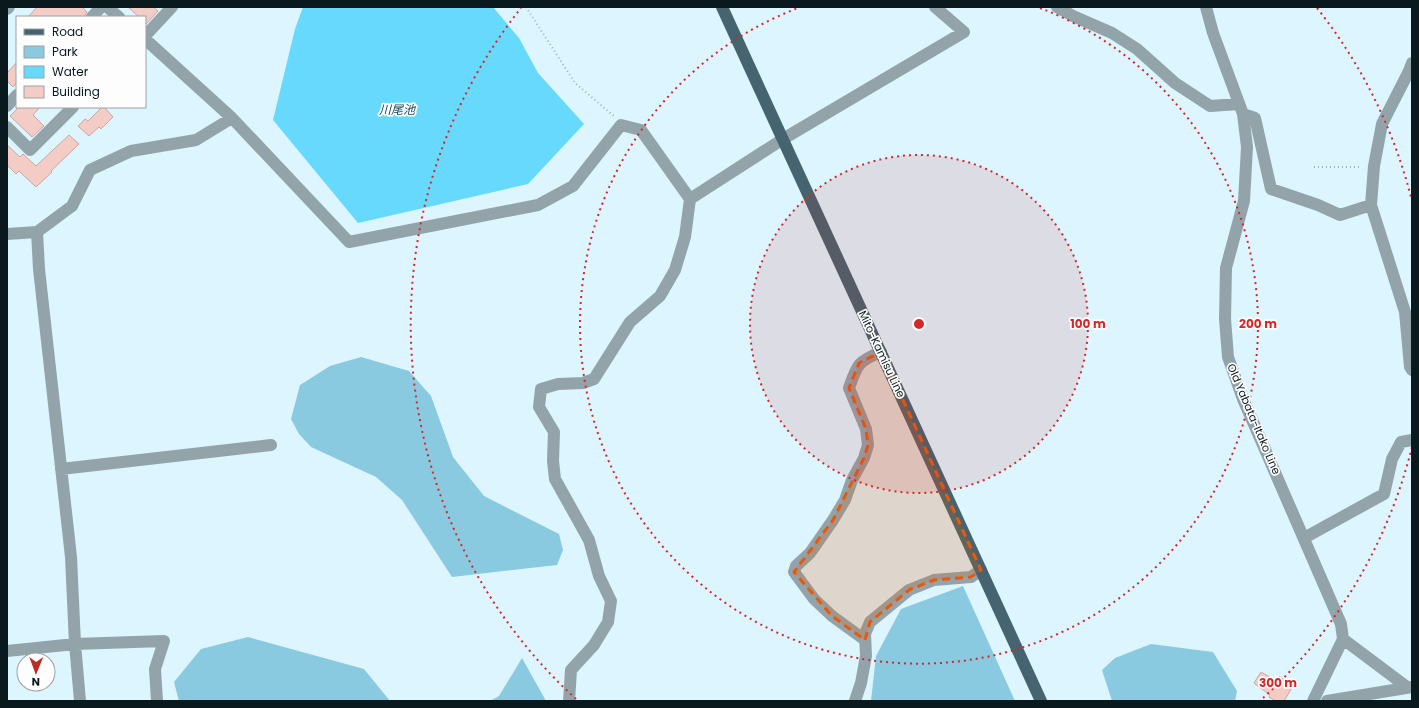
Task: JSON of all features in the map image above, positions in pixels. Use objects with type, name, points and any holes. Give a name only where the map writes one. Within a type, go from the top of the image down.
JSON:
[{"type":"main road","name":"Mito-Kamisu Line","points":[[722,7],[1042,701]]},
{"type":"street","points":[[93,16],[101,7]]},
{"type":"street","points":[[107,7],[118,16]]},
{"type":"street","points":[[146,35],[172,7]]},
{"type":"street","points":[[690,199],[783,139],[964,32],[935,7]]},
{"type":"street","points":[[1057,7],[1073,16],[1112,33],[1137,49],[1175,83],[1210,106],[1241,109],[1255,118],[1271,189],[1318,205],[1340,215],[1371,205]]},
{"type":"street","name":"Old Yabata-Itako Line","points":[[1206,7],[1241,109],[1247,147],[1244,201],[1226,268],[1228,357],[1243,399],[1341,624],[1343,639]]},
{"type":"street","points":[[146,41],[232,118],[349,242],[538,205],[573,186],[621,125],[641,130],[690,199],[685,237],[675,270],[660,296],[630,322],[594,379],[583,382],[558,384],[541,389],[539,407],[554,432],[553,461],[555,479],[589,540],[599,576],[611,601],[608,622],[594,646],[571,670],[569,701]]},
{"type":"street","points":[[1412,63],[1410,71],[1382,124],[1374,166],[1371,205],[1405,312],[1410,367],[1412,370]]},
{"type":"street","points":[[7,106],[16,96]]},
{"type":"street","points":[[7,127],[30,150],[72,108]]},
{"type":"street","points":[[7,234],[37,232],[72,206],[90,170],[131,151],[196,140],[232,118]]},
{"type":"street","points":[[37,232],[39,269],[71,557],[75,644],[80,701]]},
{"type":"street","points":[[865,640],[832,616],[814,599],[794,572],[796,566],[810,553],[833,520],[864,458],[868,445],[866,429],[849,388],[859,364],[870,356],[881,352]]},
{"type":"street","points":[[1304,538],[1384,494],[1392,459],[1401,442],[1412,440]]},
{"type":"street","points":[[61,469],[271,445]]},
{"type":"street","points":[[856,701],[866,656],[865,634],[870,622],[909,590],[934,580],[971,577],[981,570]]},
{"type":"street","points":[[1313,701],[1343,639],[1410,687]]},
{"type":"street","points":[[7,651],[75,644],[164,641],[155,669],[157,701]]},
{"type":"street","points":[[1327,701],[1410,687]]},
{"type":"path","points":[[526,7],[576,83],[614,116],[621,125]]},
{"type":"path","points":[[1314,167],[1374,166]]},
{"type":"highlighted area","points":[[881,352],[981,570],[971,577],[934,580],[909,590],[870,622],[865,640],[832,616],[794,572],[833,520],[864,458],[868,445],[866,429],[849,388],[859,363]]},
{"type":"green space","points":[[361,357],[409,371],[431,396],[453,457],[484,496],[559,534],[563,550],[557,565],[452,577],[402,500],[376,477],[311,447],[299,434],[291,419],[300,385],[330,366]]},
{"type":"green space","points":[[963,586],[1015,701],[871,701],[876,656],[901,609]]},
{"type":"green space","points":[[248,637],[364,669],[390,701],[179,701],[174,682],[201,649]]},
{"type":"green space","points":[[1151,644],[1213,652],[1237,691],[1235,701],[1112,701],[1102,670],[1115,658]]},
{"type":"green space","points":[[522,658],[546,701],[490,701],[499,696]]},
{"type":"water","name":"川尾池","points":[[303,7],[493,7],[519,38],[538,73],[584,124],[528,184],[358,223],[273,120],[295,29]]},
{"type":"building","points":[[37,7],[82,7],[87,12],[85,16],[29,16]]},
{"type":"building","points":[[128,7],[153,7],[158,11],[146,24],[146,16],[138,16]]},
{"type":"building","points":[[16,63],[16,83],[13,87],[7,81],[7,73]]},
{"type":"building","points":[[18,108],[39,108],[33,115],[44,126],[32,137],[10,116]]},
{"type":"building","points":[[101,108],[105,108],[113,117],[101,129],[99,127],[89,136],[78,126],[85,119],[88,121]]},
{"type":"building","points":[[69,135],[79,144],[36,187],[19,171],[16,174],[7,165],[7,145],[20,157],[23,154],[36,166]]},
{"type":"building","points":[[1261,672],[1275,680],[1279,676],[1293,686],[1284,701],[1276,701],[1269,697],[1270,695],[1254,683]]}]
